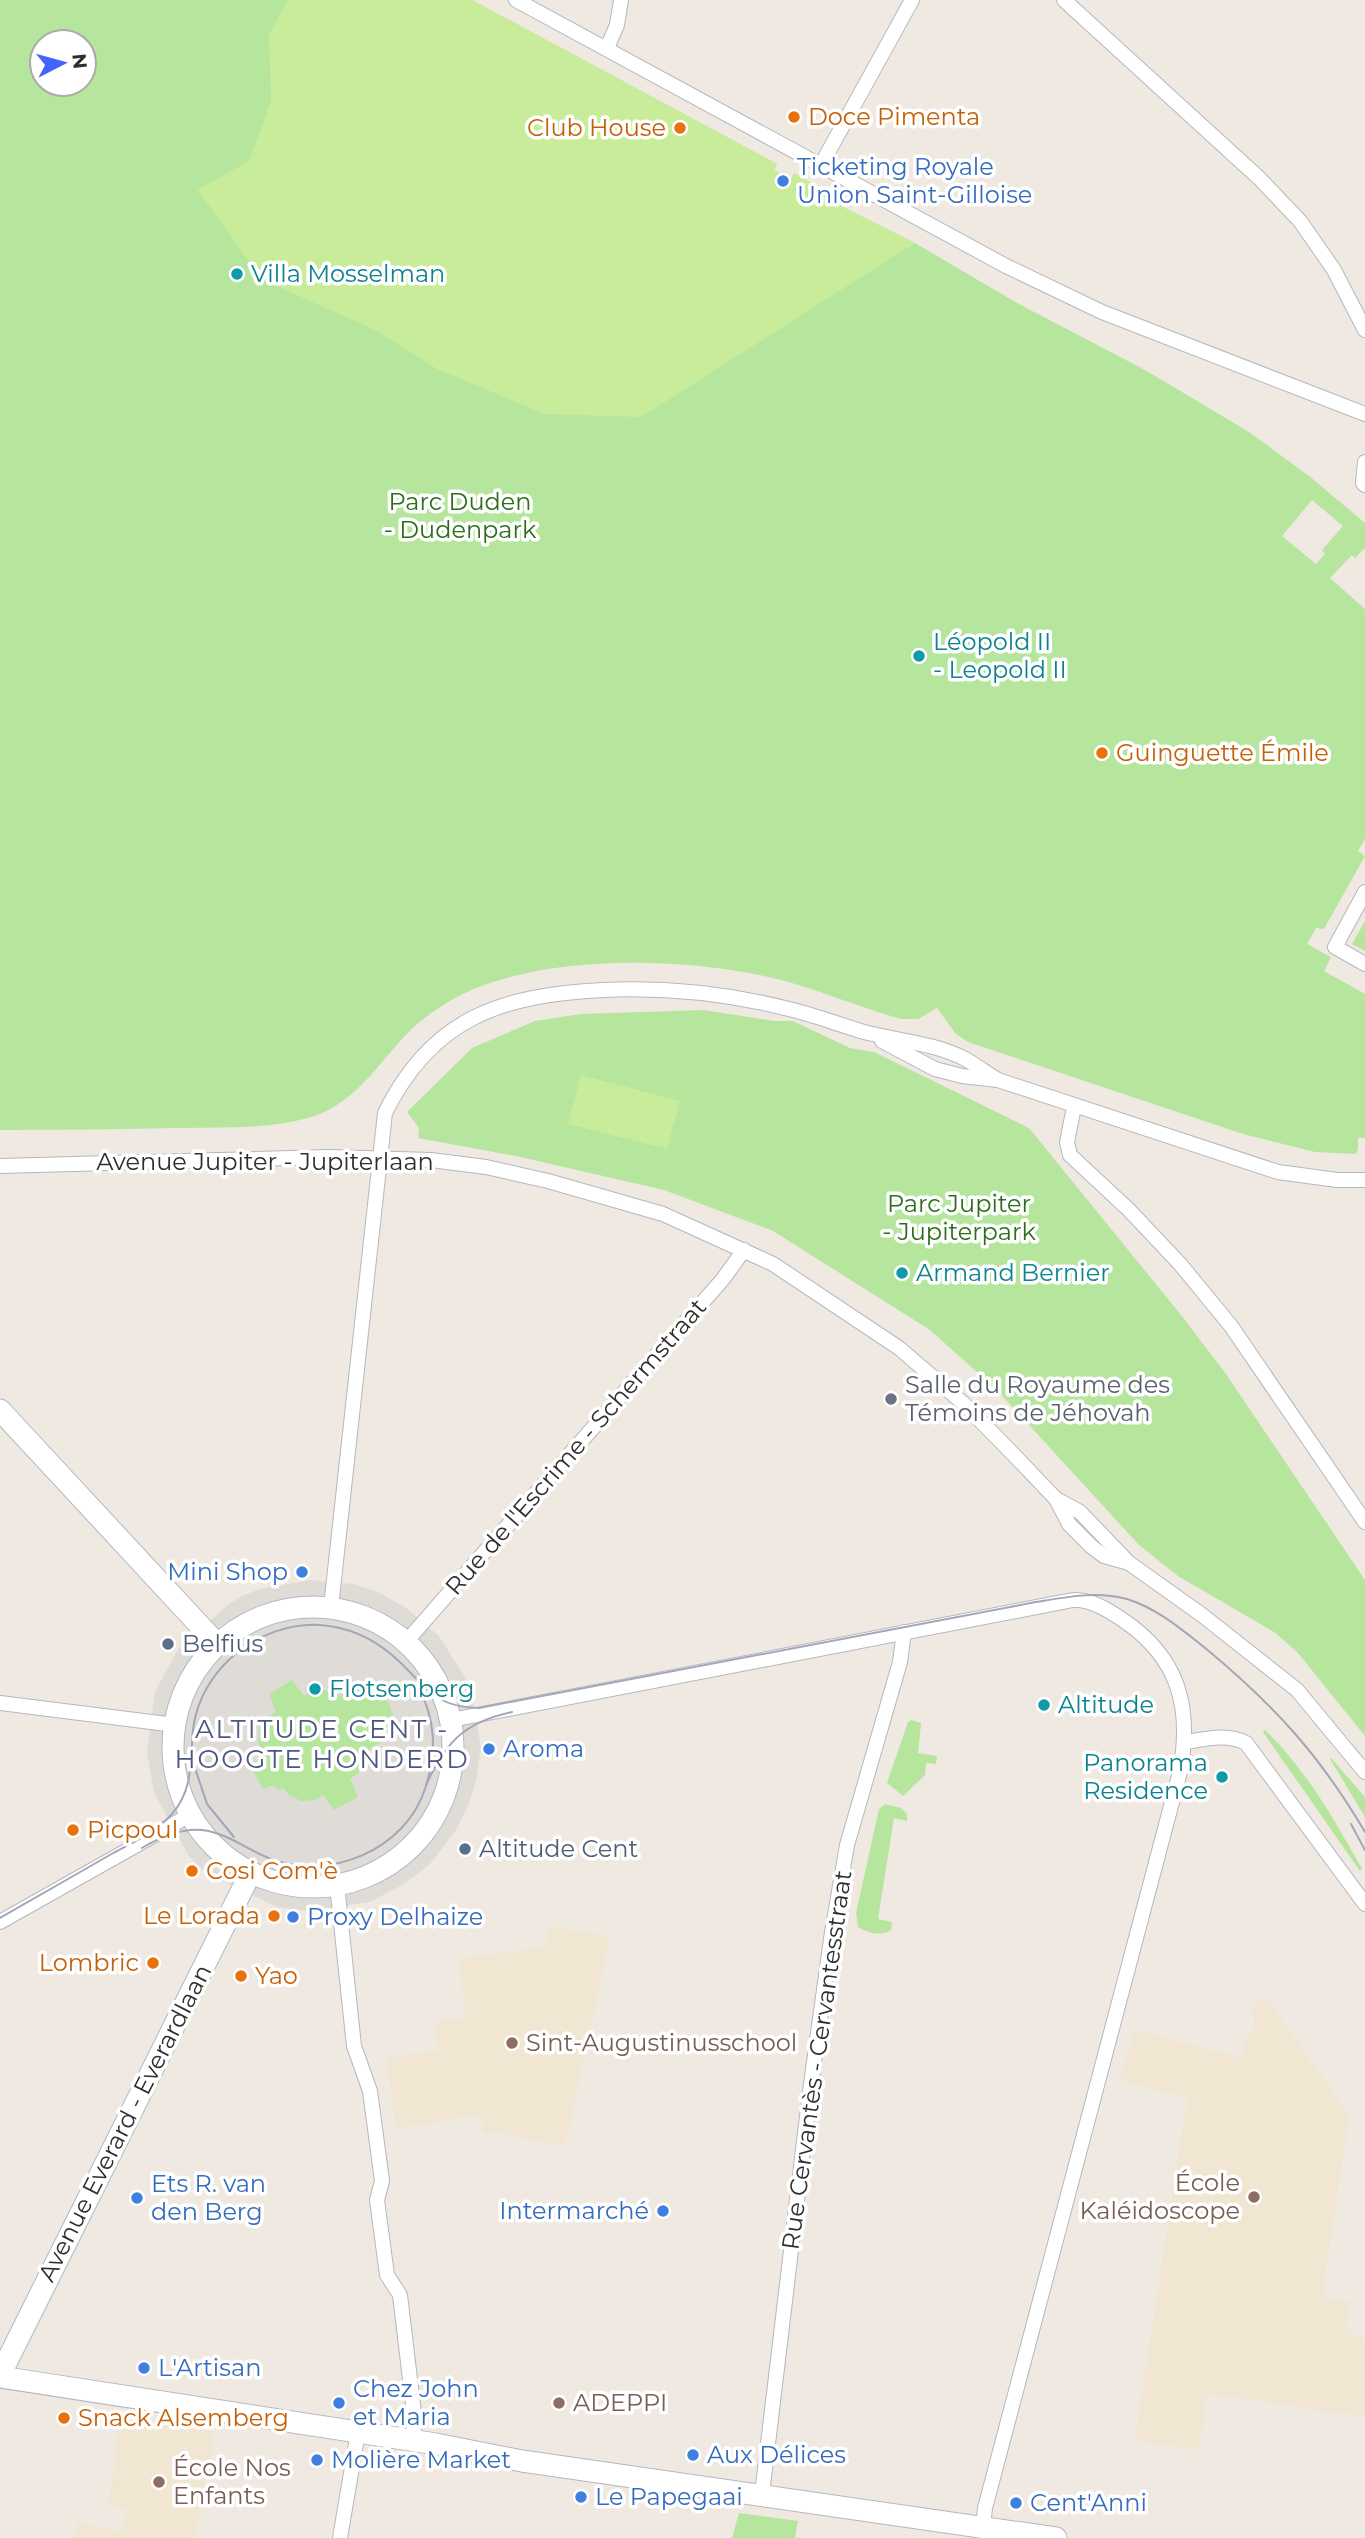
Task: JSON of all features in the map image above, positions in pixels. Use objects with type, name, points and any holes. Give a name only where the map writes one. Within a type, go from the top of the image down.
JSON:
[{"type":"street","points":[[516,0],[1006,266],[1101,312],[1365,414]]},
{"type":"street","points":[[607,48],[617,24],[621,0]]},
{"type":"street","points":[[821,165],[912,0]]},
{"type":"street","points":[[1064,0],[1259,178],[1300,221],[1334,270],[1365,330]]},
{"type":"street","points":[[1365,462],[1365,485]]},
{"type":"street","points":[[1365,892],[1335,947],[1365,964]]},
{"type":"street","points":[[331,1607],[385,1113],[403,1079],[420,1057],[440,1039],[464,1022],[514,1000],[575,991],[651,989],[686,991],[794,1010],[865,1032],[921,1044],[965,1059],[998,1080],[1278,1172],[1337,1180],[1365,1180]]},
{"type":"street","points":[[1074,1107],[1067,1142],[1070,1155],[1172,1255],[1231,1326],[1365,1522]]},
{"type":"street","name":"Avenue Jupiter - Jupiterlaan","points":[[0,1166],[380,1157],[465,1164],[548,1181],[663,1214],[744,1250],[796,1279],[899,1348],[963,1403],[1056,1499],[1080,1512],[1129,1563],[1202,1615],[1297,1690],[1365,1772]]},
{"type":"street","name":"Rue de l'Escrime - Schermstraat","points":[[407,1642],[723,1279],[744,1250]]},
{"type":"street","points":[[0,1410],[217,1644]]},
{"type":"street","points":[[451,1720],[1073,1600],[1085,1600],[1104,1609],[1151,1640],[1170,1668],[1181,1699],[1186,1742],[1178,1782],[985,2508],[983,2527]]},
{"type":"street","points":[[331,1607],[353,1612],[389,1629],[407,1642],[427,1666],[442,1692],[451,1720],[453,1740],[448,1782],[430,1826],[402,1856],[362,1877],[337,1885],[295,1886],[251,1872],[209,1841],[190,1815],[175,1779],[173,1753],[180,1702],[193,1676],[217,1644],[245,1624],[269,1614],[298,1608],[331,1607]]},
{"type":"street","name":"Rue Cervantès - Cervantesstraat","points":[[762,2494],[808,2105],[832,1932],[847,1845],[900,1662],[904,1632]]},
{"type":"street","points":[[0,1703],[175,1726]]},
{"type":"street","points":[[1186,1742],[1220,1737],[1237,1738],[1246,1742],[1365,1904]]},
{"type":"street","points":[[0,1923],[190,1815]]},
{"type":"street","name":"Avenue Everard - Everardlaan","points":[[0,2376],[251,1872]]},
{"type":"street","points":[[337,1885],[354,2046],[370,2091],[382,2180],[377,2200],[387,2275],[400,2295],[415,2421],[412,2440]]},
{"type":"street","points":[[0,2376],[412,2440],[522,2461],[1056,2538]]},
{"type":"street","points":[[340,2538],[358,2432]]},
{"type":"shaded area","points":[[310,1580],[354,1584],[378,1592],[405,1607],[439,1636],[470,1685],[481,1747],[476,1781],[468,1806],[456,1830],[430,1864],[404,1884],[370,1902],[308,1911],[277,1907],[208,1874],[190,1858],[154,1793],[147,1753],[155,1691],[179,1648],[229,1604],[260,1589]],"holes":[[[292,1680],[304,1696],[314,1690],[323,1689],[339,1696],[356,1687],[359,1691],[372,1684],[390,1705],[396,1727],[383,1734],[386,1739],[369,1749],[364,1768],[350,1779],[358,1797],[334,1810],[323,1795],[315,1800],[301,1801],[289,1795],[283,1788],[278,1790],[274,1785],[263,1789],[250,1766],[259,1758],[256,1752],[261,1750],[258,1741],[259,1728],[265,1719],[276,1712],[269,1694]]]},
{"type":"shaded area","name":"Sint-Augustinusschool","points":[[549,1926],[610,1936],[565,2146],[505,2134],[505,2130],[483,2134],[480,2115],[396,2128],[387,2058],[438,2051],[436,2021],[466,2017],[459,1959],[545,1947]]},
{"type":"shaded area","name":"École Kaléidoscope","points":[[1265,1996],[1349,2115],[1322,2297],[1350,2301],[1345,2334],[1365,2337],[1365,2417],[1207,2393],[1198,2450],[1135,2440],[1187,2098],[1120,2080],[1134,2030],[1242,2058],[1246,2040],[1255,2026],[1252,2006]]},
{"type":"shaded area","name":"École Nos Enfants","points":[[121,2418],[214,2432],[196,2538],[74,2538],[76,2523],[123,2531],[127,2508],[108,2504]]},
{"type":"green space","name":"Parc Duden - Dudenpark","points":[[0,0],[472,0],[777,164],[774,170],[791,179],[794,173],[837,197],[841,206],[915,243],[1017,303],[1145,370],[1249,432],[1309,476],[1365,523],[1365,548],[1355,558],[1352,555],[1330,578],[1365,609],[1365,839],[1358,851],[1365,856],[1324,929],[1316,928],[1307,944],[1331,957],[1324,971],[1365,994],[1365,1138],[1358,1138],[1356,1154],[1315,1152],[1243,1134],[968,1042],[956,1034],[937,1008],[918,1019],[901,1019],[785,981],[748,973],[660,963],[567,966],[483,985],[430,1014],[403,1038],[354,1092],[331,1109],[301,1120],[232,1127],[0,1130]],"holes":[[[1312,500],[1343,526],[1322,550],[1325,554],[1316,564],[1282,536]]]},
{"type":"green space","points":[[288,0],[472,0],[777,164],[774,170],[791,179],[794,173],[837,197],[841,206],[915,243],[641,417],[545,414],[437,369],[375,330],[261,279],[198,190],[249,161],[271,101],[269,34]]},
{"type":"green space","points":[[1365,921],[1365,951],[1352,944]]},
{"type":"green space","name":"Parc Jupiter - Jupiterpark","points":[[704,1010],[774,1021],[793,1021],[850,1048],[874,1052],[1029,1128],[1226,1374],[1365,1580],[1365,1736],[1298,1653],[1274,1632],[1178,1576],[1139,1545],[996,1389],[930,1330],[773,1231],[664,1190],[516,1156],[418,1138],[419,1128],[407,1112],[472,1048],[535,1021],[581,1014]]},
{"type":"green space","points":[[581,1075],[680,1101],[667,1149],[568,1124]]},
{"type":"green space","points":[[304,1648],[367,1663],[411,1743],[325,1841],[218,1755]]},
{"type":"green space","points":[[911,1720],[921,1723],[918,1753],[937,1756],[936,1764],[926,1763],[925,1775],[903,1796],[887,1783]]},
{"type":"green space","points":[[1265,1730],[1294,1762],[1319,1796],[1362,1869],[1360,1871],[1263,1732]]},
{"type":"green space","points":[[1330,1759],[1365,1797],[1365,1817]]},
{"type":"green space","points":[[885,1804],[901,1808],[907,1814],[907,1821],[894,1818],[878,1919],[892,1922],[891,1930],[878,1934],[858,1927],[856,1913],[879,1809]]},
{"type":"green space","points":[[739,2513],[798,2521],[795,2538],[732,2538]]},
{"type":"tram line","points":[[0,1918],[145,1836],[166,1820],[179,1804],[188,1784],[193,1729],[198,1707],[208,1687],[221,1668],[237,1653],[276,1631],[297,1626],[330,1626],[359,1634],[392,1655],[439,1698],[463,1707],[479,1708],[1036,1602],[1104,1595],[1127,1599],[1167,1619],[1204,1647],[1274,1710],[1330,1778],[1365,1832]]},
{"type":"tram line","points":[[142,1848],[170,1834],[202,1830],[229,1838],[271,1859],[294,1865],[317,1866],[340,1863],[383,1844],[401,1829],[415,1810],[425,1789],[432,1763],[431,1724],[418,1686]]},
{"type":"tram line","points":[[426,1785],[441,1757],[458,1736],[481,1722],[512,1712]]},
{"type":"tram line","points":[[194,1765],[207,1804],[234,1837]]},
{"type":"tram line","points":[[1351,1824],[1365,1850]]},
{"type":"place","name":"Doce Pimenta","points":[[794,117]]},
{"type":"place","name":"Club House","points":[[680,128]]},
{"type":"place","name":"Ticketing Royale Union Saint-Gilloise","points":[[783,181]]},
{"type":"place","name":"Villa Mosselman","points":[[237,274]]},
{"type":"place","name":"Léopold II - Leopold II","points":[[919,656]]},
{"type":"place","name":"Guinguette Émile","points":[[1102,753]]},
{"type":"place","name":"Armand Bernier","points":[[902,1273]]},
{"type":"place","name":"Salle du Royaume des Témoins de Jéhovah","points":[[891,1399]]},
{"type":"place","name":"Mini Shop","points":[[302,1572]]},
{"type":"place","name":"Belfius","points":[[168,1644]]},
{"type":"place","name":"Flotsenberg","points":[[315,1689]]},
{"type":"place","name":"Altitude","points":[[1044,1705]]},
{"type":"place","name":"Aroma","points":[[489,1749]]},
{"type":"place","name":"Panorama Residence","points":[[1222,1777]]},
{"type":"place","name":"Picpoul","points":[[73,1830]]},
{"type":"place","name":"Altitude Cent","points":[[465,1849]]},
{"type":"place","name":"Cosi Com'è","points":[[192,1871]]},
{"type":"place","name":"Le Lorada","points":[[274,1916]]},
{"type":"place","name":"Proxy Delhaize","points":[[293,1917]]},
{"type":"place","name":"Lombric","points":[[153,1963]]},
{"type":"place","name":"Yao","points":[[241,1976]]},
{"type":"place","name":"Sint-Augustinusschool","points":[[512,2043]]},
{"type":"place","name":"École Kaléidoscope","points":[[1254,2197]]},
{"type":"place","name":"Ets R. van den Berg","points":[[137,2198]]},
{"type":"place","name":"Intermarché","points":[[663,2211]]},
{"type":"place","name":"L'Artisan","points":[[144,2368]]},
{"type":"place","name":"Chez John et Maria","points":[[339,2403]]},
{"type":"place","name":"ADEPPI","points":[[559,2403]]},
{"type":"place","name":"Snack Alsemberg","points":[[64,2418]]},
{"type":"place","name":"Aux Délices","points":[[693,2455]]},
{"type":"place","name":"Molière Market","points":[[317,2460]]},
{"type":"place","name":"École Nos Enfants","points":[[159,2482]]},
{"type":"place","name":"Le Papegaai","points":[[581,2497]]},
{"type":"place","name":"Cent'Anni","points":[[1016,2503]]},
{"type":"district","name":"ALTITUDE CENT - HOOGTE HONDERD","points":[[322,1744]]}]
